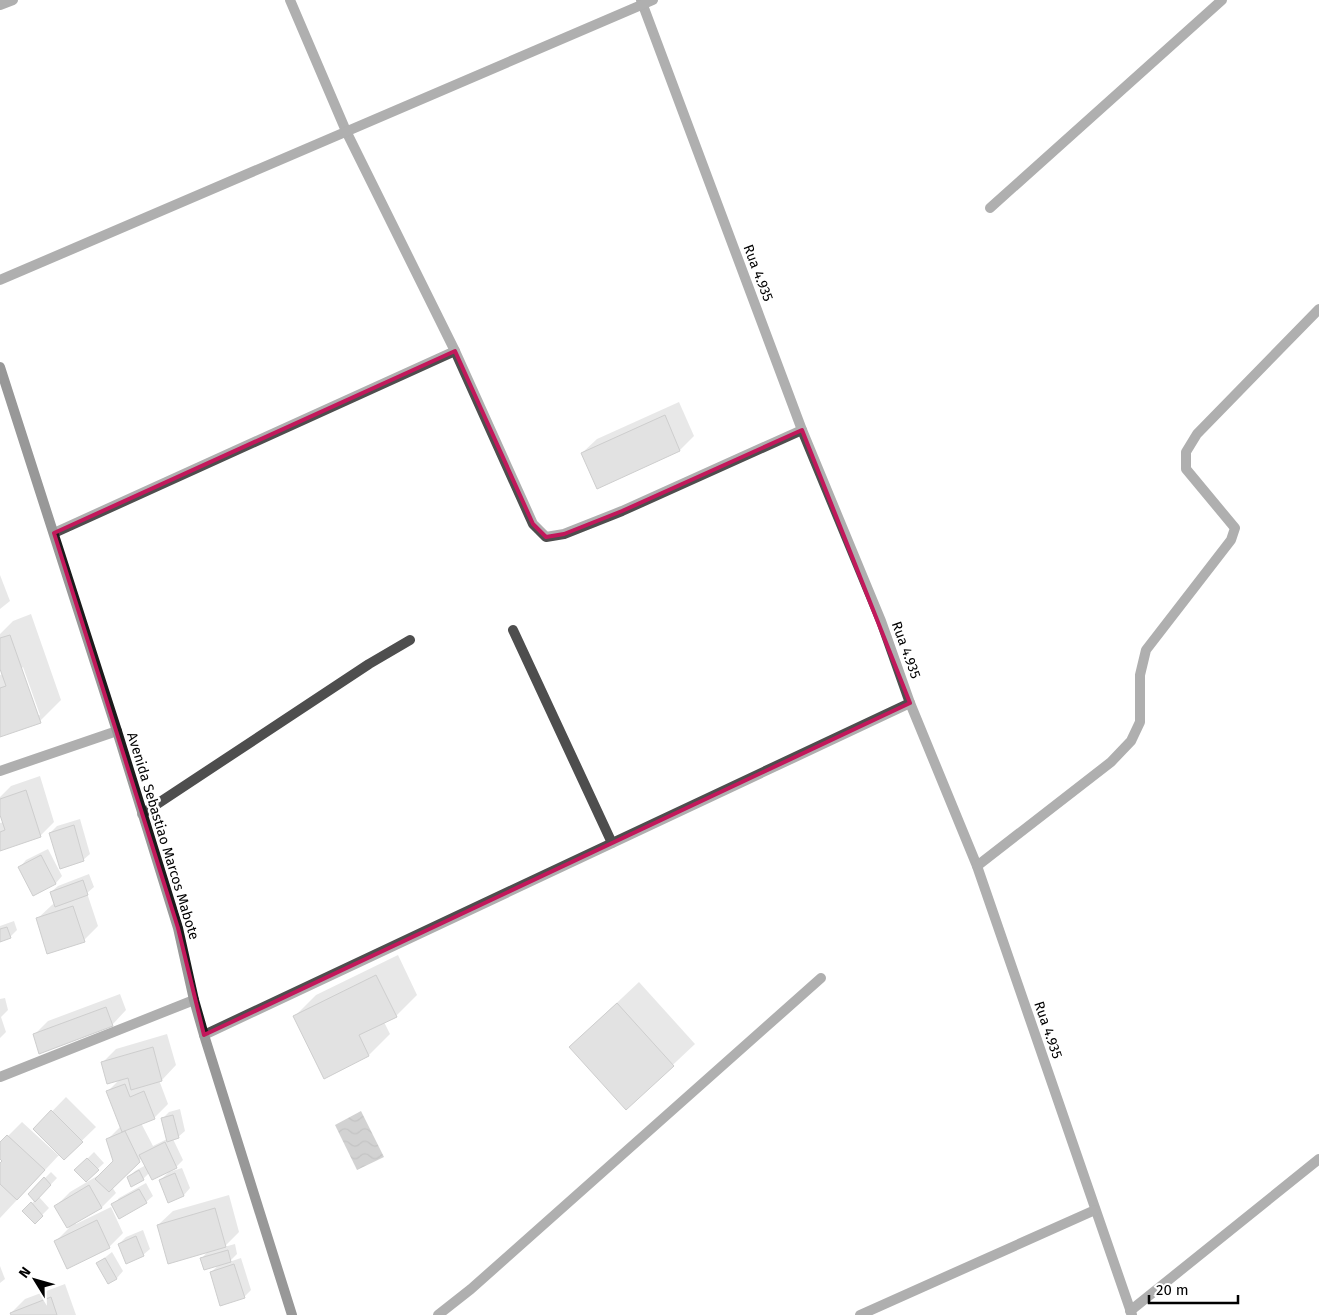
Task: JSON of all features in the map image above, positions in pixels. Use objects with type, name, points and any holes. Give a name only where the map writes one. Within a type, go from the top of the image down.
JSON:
[{"type":"main road","name":"Avenida Sebastiao Marcos Mabote","points":[[0,367],[178,928],[204,1035],[292,1315]]},
{"type":"street","points":[[0,5],[13,0]]},
{"type":"street","points":[[290,0],[346,131],[456,351],[533,524],[546,537],[564,534],[622,511],[802,430]]},
{"type":"street","points":[[0,280],[642,2],[653,0]]},
{"type":"street","points":[[990,208],[1222,0]]},
{"type":"street","name":"Rua 4.935","points":[[642,2],[802,430],[881,621],[910,703],[977,866],[1131,1313]]},
{"type":"street","points":[[977,866],[1111,762],[1131,741],[1140,722],[1140,675],[1146,650],[1231,540],[1235,528],[1186,469],[1186,452],[1197,434],[1319,309]]},
{"type":"street","points":[[54,533],[456,351]]},
{"type":"street","points":[[513,630],[612,843]]},
{"type":"street","points":[[142,814],[369,664],[410,640]]},
{"type":"street","points":[[204,1035],[910,703]]},
{"type":"street","points":[[0,771],[117,731]]},
{"type":"street","points":[[438,1315],[471,1289],[821,978]]},
{"type":"street","points":[[0,1077],[194,1000]]},
{"type":"street","points":[[1131,1313],[1319,1159]]},
{"type":"street","points":[[860,1315],[1095,1210]]},
{"type":"highlighted area","points":[[455,351],[533,524],[546,537],[564,534],[622,511],[802,430],[910,703],[204,1035],[178,928],[54,533]]},
{"type":"water","points":[[361,1111],[384,1157],[357,1170],[335,1125]]},
{"type":"building","points":[[665,415],[680,451],[597,489],[581,453]]},
{"type":"building","points":[[10,635],[41,723],[0,737],[0,688],[6,686],[0,669],[0,638]]},
{"type":"building","points":[[26,790],[41,837],[0,851],[0,832],[5,830],[0,815],[0,799]]},
{"type":"building","points":[[74,825],[84,861],[60,869],[49,833]]},
{"type":"building","points":[[41,855],[56,884],[33,896],[18,867]]},
{"type":"building","points":[[83,880],[88,895],[55,907],[50,892]]},
{"type":"building","points":[[73,906],[85,942],[47,954],[36,918]]},
{"type":"building","points":[[7,927],[11,938],[0,942],[0,929]]},
{"type":"building","points":[[376,975],[397,1017],[359,1035],[369,1056],[324,1079],[293,1016]]},
{"type":"building","points":[[617,1003],[674,1066],[626,1110],[569,1047]]},
{"type":"building","points":[[106,1007],[113,1026],[39,1054],[33,1034]]},
{"type":"building","points":[[153,1047],[162,1081],[131,1090],[128,1078],[107,1084],[101,1062]]},
{"type":"building","points":[[125,1084],[130,1097],[144,1091],[155,1119],[122,1132],[106,1091]]},
{"type":"building","points":[[51,1110],[83,1142],[64,1160],[33,1129]]},
{"type":"building","points":[[173,1115],[179,1138],[167,1142],[161,1118]]},
{"type":"building","points":[[125,1131],[140,1162],[109,1192],[95,1179],[113,1161],[106,1139]]},
{"type":"building","points":[[7,1135],[45,1170],[17,1200],[0,1184],[0,1163],[2,1161],[0,1159],[0,1142]]},
{"type":"building","points":[[165,1142],[177,1168],[152,1180],[139,1155]]},
{"type":"building","points":[[87,1158],[99,1170],[86,1182],[74,1170]]},
{"type":"building","points":[[139,1170],[144,1180],[131,1187],[127,1177]]},
{"type":"building","points":[[175,1173],[184,1196],[168,1203],[159,1180]]},
{"type":"building","points":[[44,1177],[51,1185],[35,1202],[28,1194]]},
{"type":"building","points":[[89,1185],[102,1208],[67,1228],[54,1206]]},
{"type":"building","points":[[139,1189],[147,1203],[119,1219],[111,1204]]},
{"type":"building","points":[[31,1202],[43,1216],[35,1224],[22,1211]]},
{"type":"building","points":[[215,1208],[226,1247],[168,1264],[157,1225]]},
{"type":"building","points":[[97,1220],[110,1248],[67,1269],[54,1241]]},
{"type":"building","points":[[136,1236],[144,1256],[126,1264],[118,1244]]},
{"type":"building","points":[[228,1250],[231,1262],[204,1270],[200,1258]]},
{"type":"building","points":[[105,1258],[117,1279],[108,1284],[96,1263]]},
{"type":"building","points":[[234,1264],[245,1298],[220,1306],[210,1272]]},
{"type":"building","points":[[51,1297],[57,1315],[11,1315],[10,1313]]}]
